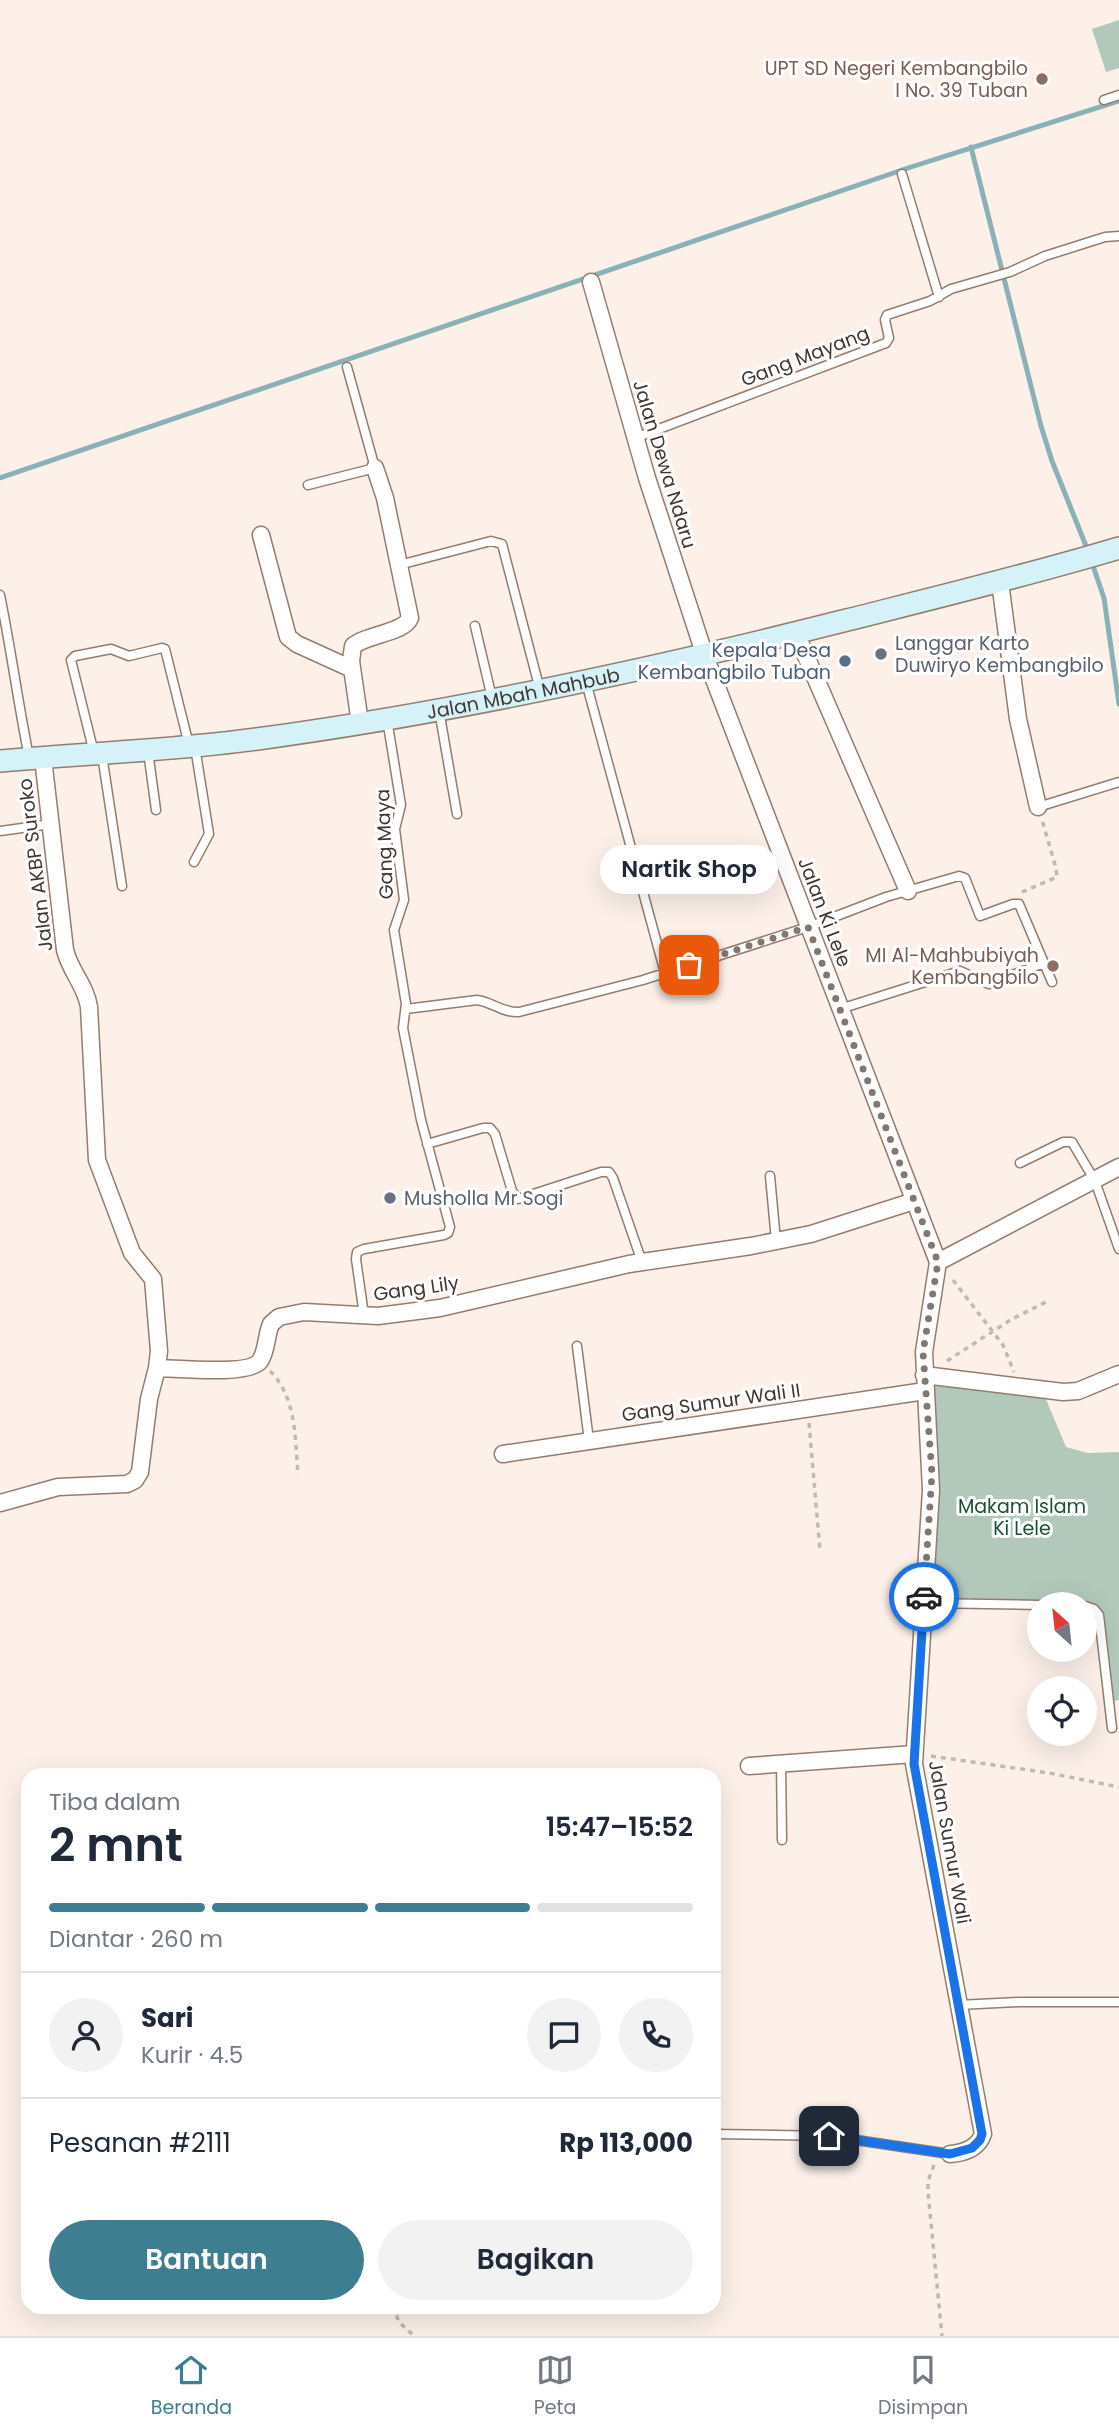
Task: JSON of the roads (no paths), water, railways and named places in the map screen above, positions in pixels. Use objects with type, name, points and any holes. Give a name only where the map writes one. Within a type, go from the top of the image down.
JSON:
[{"type":"street","name":"Jalan Dewa Ndaru","points":[[591,282],[669,552],[705,656]]},
{"type":"street","points":[[360,723],[352,651],[357,643],[409,621],[385,498],[375,468]]},
{"type":"street","points":[[261,535],[289,639],[352,668]]},
{"type":"street","name":"Jalan Mbah Mahbub","points":[[0,761],[252,740],[387,719],[705,656],[1000,582],[1100,554]]},
{"type":"street","points":[[1000,582],[1018,719],[1038,807]]},
{"type":"street","points":[[796,633],[908,891]]},
{"type":"street","name":"Jalan Ki Lele","points":[[705,656],[938,1262]]},
{"type":"street","name":"Jalan AKBP Suroko","points":[[36,758],[51,824],[66,956],[86,993],[89,1007],[97,1160],[132,1253],[153,1279],[159,1351],[157,1368]]},
{"type":"street","points":[[938,1262],[1119,1167]]},
{"type":"street","name":"Gang Lily","points":[[157,1368],[250,1367],[260,1361],[269,1328],[279,1317],[316,1311],[388,1315],[440,1308],[642,1262],[820,1232],[914,1201]]},
{"type":"street","name":"Jalan Sumur Wali","points":[[938,1262],[923,1352],[932,1482],[914,1754],[917,1791],[982,2134],[972,2148],[950,2154]]},
{"type":"street","points":[[0,1503],[58,1487],[127,1484],[135,1480],[140,1472],[149,1399],[157,1368]]},
{"type":"street","name":"Gang Sumur Wali II","points":[[503,1454],[808,1408],[925,1383],[1073,1392],[1119,1374]]},
{"type":"street","points":[[749,1766],[914,1754]]},
{"type":"lane","points":[[1104,100],[1119,96]]},
{"type":"lane","points":[[902,174],[939,297]]},
{"type":"lane","name":"Gang Mayang","points":[[635,439],[886,343],[889,338],[885,320],[887,315],[939,297],[951,289],[1010,272],[1045,256],[1105,237],[1119,236]]},
{"type":"lane","points":[[308,485],[375,468],[346,367]]},
{"type":"lane","points":[[399,565],[491,541],[502,544],[540,690]]},
{"type":"lane","points":[[0,595],[15,687],[36,758]]},
{"type":"lane","points":[[475,626],[493,699]]},
{"type":"lane","points":[[122,886],[98,753],[71,664],[73,657],[109,650],[127,656],[162,648],[167,652],[192,745],[209,834],[194,862]]},
{"type":"lane","points":[[585,681],[665,973]]},
{"type":"lane","points":[[439,709],[457,814]]},
{"type":"lane","name":"Gang Maya","points":[[364,1315],[357,1252],[444,1235],[449,1231],[449,1222],[427,1144],[403,1025],[406,1009],[394,929],[404,900],[395,829],[401,805],[387,719]]},
{"type":"lane","points":[[148,749],[156,810]]},
{"type":"lane","points":[[1038,807],[1119,782]]},
{"type":"lane","points":[[0,831],[51,824]]},
{"type":"lane","points":[[406,1009],[477,1000],[504,1011],[519,1012],[627,985],[808,927],[908,891],[963,876],[980,916],[1019,904],[1052,982]]},
{"type":"lane","points":[[840,1009],[957,971],[967,972],[989,984],[1044,963]]},
{"type":"lane","points":[[427,1144],[483,1128],[492,1130],[512,1191],[516,1198],[520,1199],[601,1172],[609,1172],[642,1262]]},
{"type":"lane","points":[[1020,1163],[1070,1141],[1095,1181],[1119,1249]]},
{"type":"lane","points":[[770,1176],[776,1241]]},
{"type":"lane","points":[[577,1346],[589,1441]]},
{"type":"lane","points":[[924,1603],[1027,1605]]},
{"type":"lane","points":[[1097,1613],[1112,1728]]},
{"type":"lane","points":[[781,1763],[782,1840]]},
{"type":"lane","points":[[958,2005],[1119,2002]]},
{"type":"lane","points":[[721,2134],[829,2136],[950,2154]]},
{"type":"waterway","points":[[0,478],[911,167],[1119,101]]},
{"type":"waterway","points":[[971,147],[1041,426],[1088,551]]},
{"type":"waterway","points":[[1091,560],[1104,598],[1119,704]]},
{"type":"place","name":"UPT SD Negeri Kembangbilo I No. 39 Tuban","points":[[1042,79]]},
{"type":"place","name":"Langgar Karto Duwiryo Kembangbilo","points":[[881,654]]},
{"type":"place","name":"Kepala Desa Kembangbilo Tuban","points":[[845,661]]},
{"type":"place","name":"Nartik Shop","points":[[689,965]]},
{"type":"place","name":"MI Al-Mahbubiyah Kembangbilo","points":[[1053,966]]},
{"type":"place","name":"Musholla Mr Sogi","points":[[390,1198]]},
{"type":"park label","name":"Makam Islam Ki Lele","points":[[1022,1517]]}]
